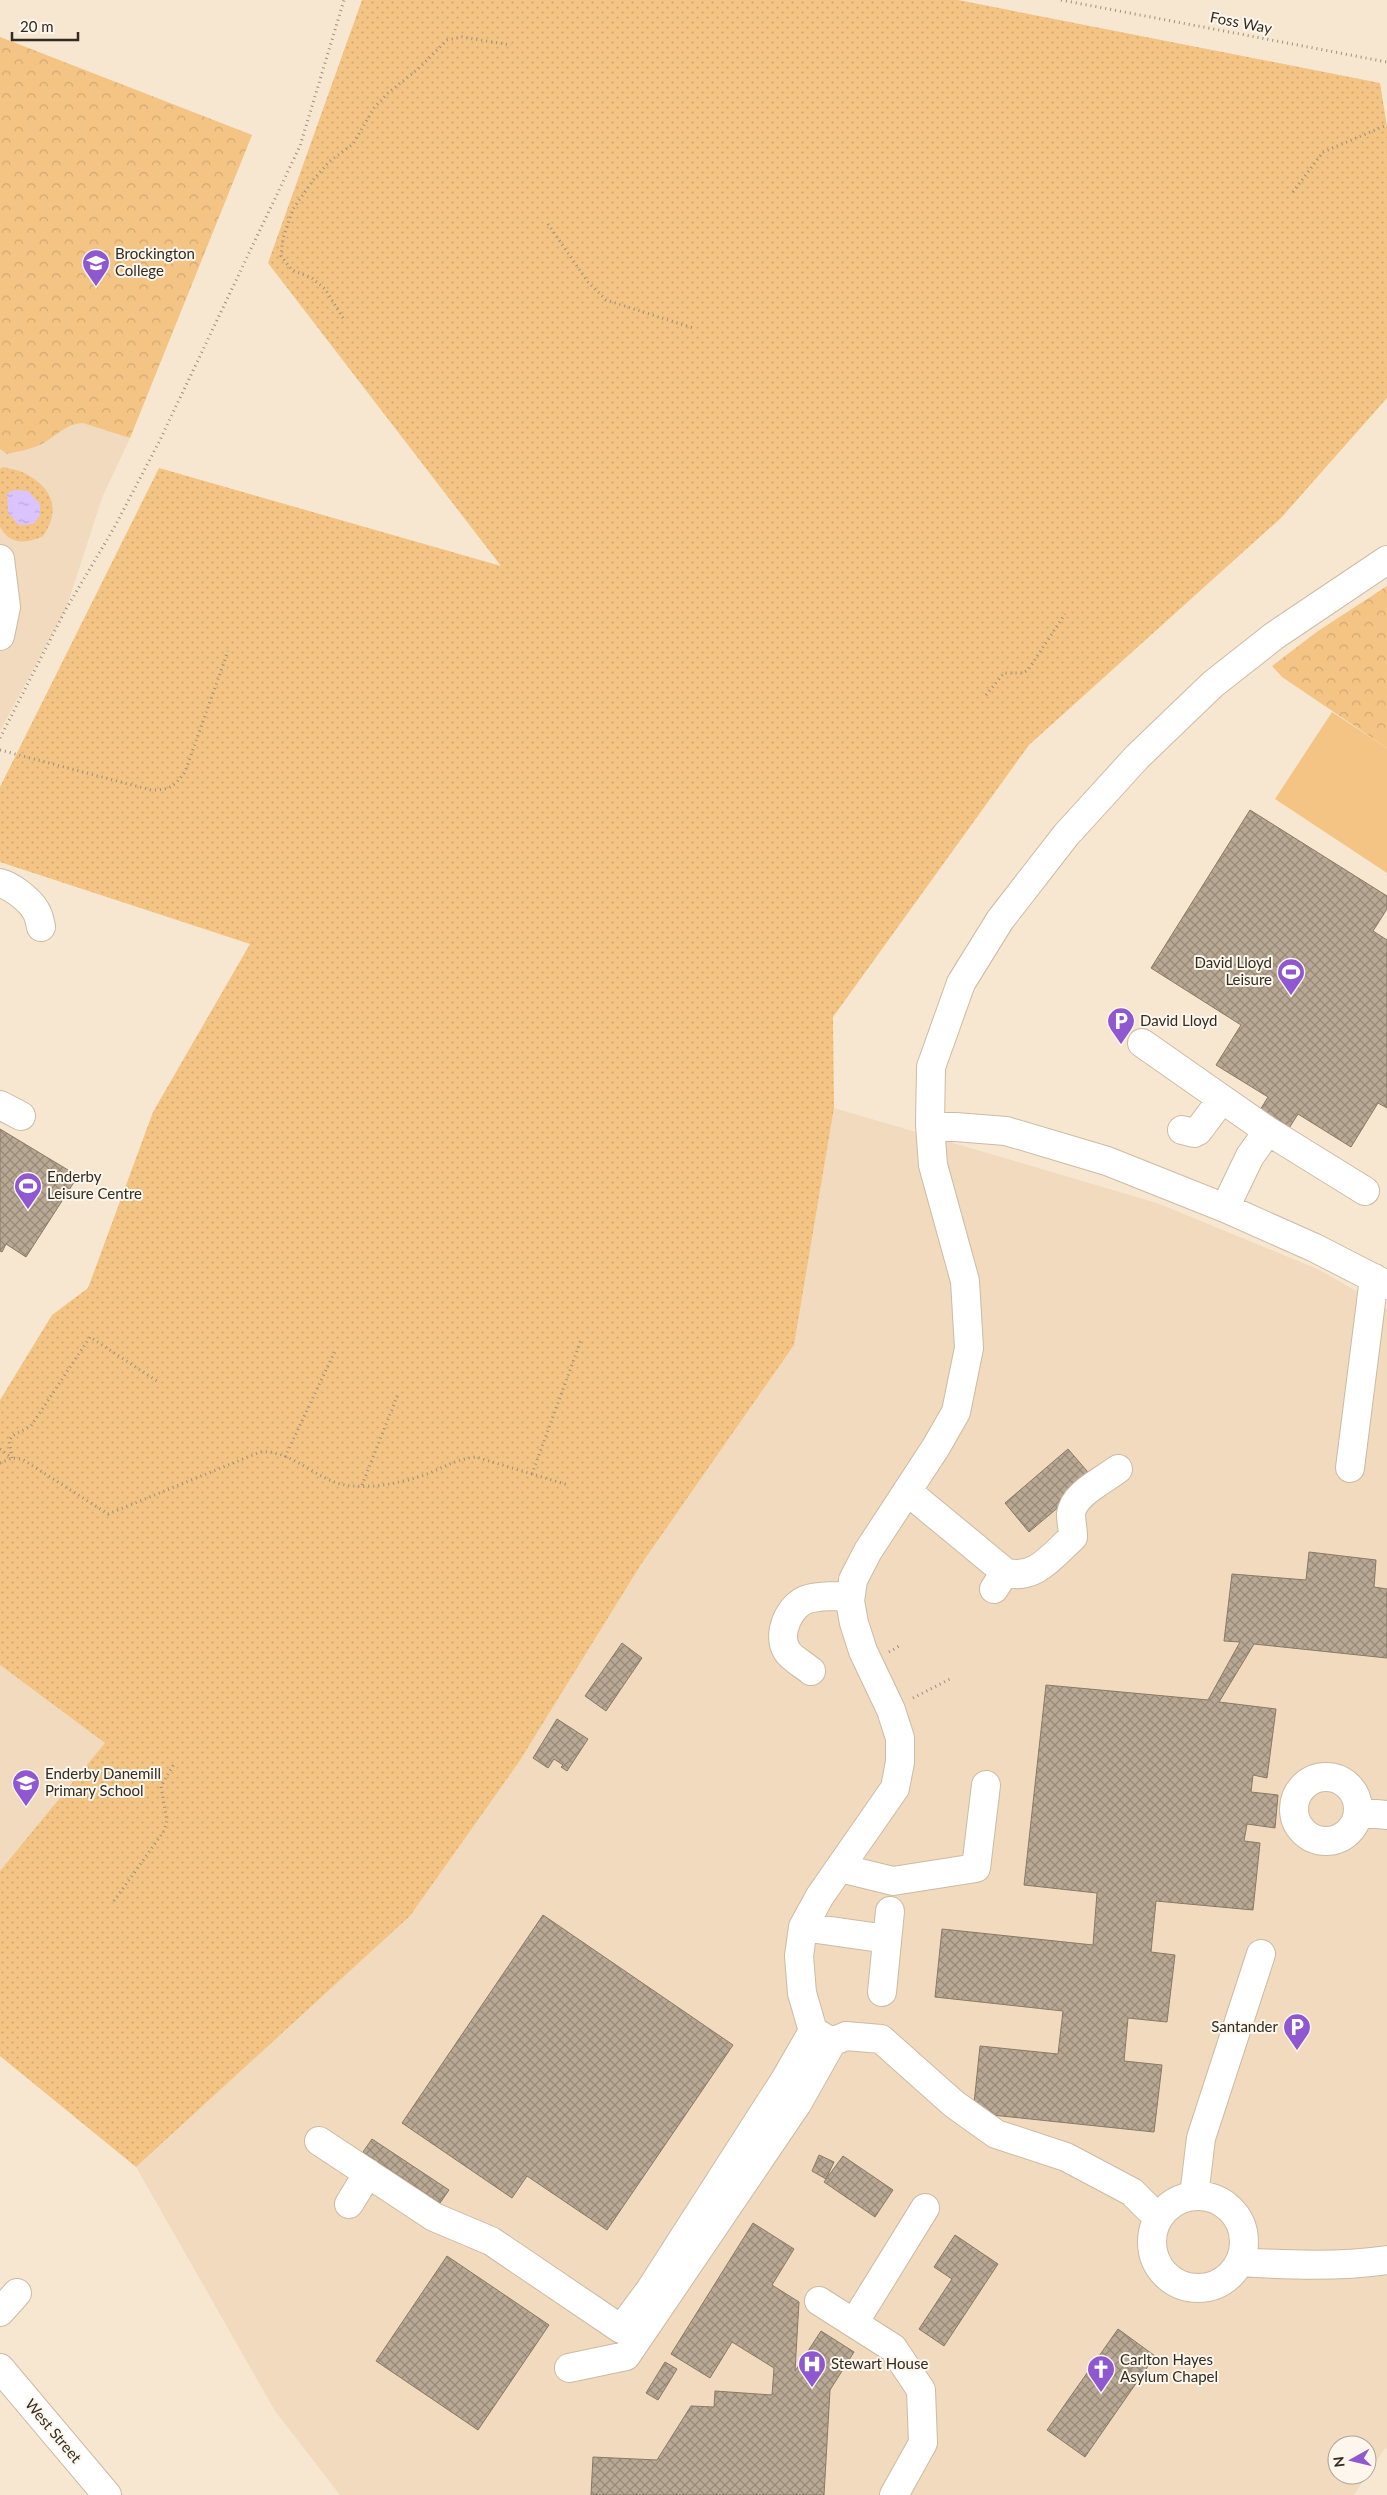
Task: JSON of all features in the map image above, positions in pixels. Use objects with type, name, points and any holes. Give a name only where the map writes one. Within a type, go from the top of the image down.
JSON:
[{"type":"street","points":[[0,559],[6,607],[0,636]]},
{"type":"street","points":[[569,2368],[626,2356],[797,2104],[823,2036],[802,1993],[799,1956],[803,1927],[820,1896],[895,1788],[900,1762],[900,1738],[890,1710],[863,1651],[854,1623],[850,1596],[853,1580],[868,1551],[956,1412],[969,1348],[965,1281],[933,1165],[930,1125],[931,1067],[961,983],[1000,920],[1066,835],[1136,757],[1213,684],[1274,636],[1387,560]]},
{"type":"street","points":[[0,883],[12,889],[32,905],[37,912],[41,928]]},
{"type":"street","points":[[1142,1043],[1268,1131],[1365,1191]]},
{"type":"street","points":[[1182,1130],[1194,1133],[1198,1131],[1222,1099]]},
{"type":"street","points":[[930,1125],[1006,1131],[1106,1161],[1226,1208],[1381,1281],[1350,1468]]},
{"type":"street","points":[[1226,1208],[1250,1156],[1268,1131]]},
{"type":"street","points":[[907,1491],[999,1581],[1029,1574],[1067,1543],[1073,1537],[1071,1516],[1073,1506],[1083,1494],[1118,1469]]},
{"type":"street","points":[[810,1671],[787,1651],[783,1638],[784,1626],[795,1607],[806,1599],[850,1596]]},
{"type":"street","points":[[840,1868],[893,1881],[976,1868],[986,1785]]},
{"type":"street","points":[[1358,1812],[1387,1815]]},
{"type":"street","points":[[882,1992],[890,1911]]},
{"type":"street","points":[[803,1927],[887,1939]]},
{"type":"street","points":[[1194,2196],[1201,2138],[1261,1954]]},
{"type":"street","points":[[320,2141],[434,2217],[491,2242],[621,2330],[650,2290],[786,2078],[823,2036],[881,2039],[954,2104],[996,2134],[1066,2157],[1132,2192],[1158,2218]]},
{"type":"street","points":[[349,2204],[368,2173]]},
{"type":"street","points":[[1194,2196],[1208,2197],[1221,2202],[1232,2210],[1240,2222],[1244,2235],[1244,2249],[1240,2262],[1231,2274],[1219,2283],[1205,2288],[1190,2288],[1176,2283],[1164,2274],[1156,2261],[1152,2247],[1152,2232],[1158,2218],[1167,2207],[1180,2199],[1194,2196]]},
{"type":"street","points":[[854,2323],[925,2208]]},
{"type":"street","points":[[1240,2262],[1354,2264],[1387,2260]]},
{"type":"street","points":[[819,2300],[893,2348],[920,2390],[923,2443],[894,2495]]},
{"type":"street","name":"West Street","points":[[0,2368],[107,2495]]},
{"type":"path","points":[[0,738],[66,609],[114,528],[159,442],[292,164],[300,146],[344,0]]},
{"type":"path","name":"Foss Way","points":[[1061,0],[1387,62]]},
{"type":"path","points":[[343,318],[325,289],[312,278],[292,270],[281,256],[283,238],[293,209],[330,161],[352,144],[374,108],[447,40],[462,37],[511,46]]},
{"type":"path","points":[[1293,192],[1323,152],[1387,125]]},
{"type":"path","points":[[548,224],[588,282],[606,300],[693,328]]},
{"type":"path","points":[[986,695],[1004,673],[1023,673],[1028,670],[1065,614]]},
{"type":"path","points":[[0,750],[151,790],[167,790],[176,784],[185,772],[228,651]]},
{"type":"path","points":[[12,1458],[8,1441],[12,1436],[31,1426],[90,1337],[160,1383]]},
{"type":"path","points":[[532,1474],[580,1340]]},
{"type":"path","points":[[285,1457],[336,1351]]},
{"type":"path","points":[[362,1485],[398,1394]]},
{"type":"path","points":[[0,1449],[12,1458]]},
{"type":"path","points":[[0,1463],[12,1458],[22,1459],[108,1514],[260,1452],[274,1451],[344,1485],[362,1485],[419,1477],[448,1463],[476,1457],[568,1485]]},
{"type":"path","points":[[890,1710],[952,1678]]},
{"type":"path","points":[[114,1901],[164,1831],[167,1821],[161,1786],[174,1764]]},
{"type":"shaded area","name":"Brockington College","points":[[0,37],[252,135],[130,438],[102,498],[66,609],[0,731]]},
{"type":"shaded area","name":"Santander","points":[[834,1108],[1157,1203],[1320,1270],[1387,1309],[1387,2449],[1385,2448],[1377,2460],[1377,2435],[1327,2435],[1327,2485],[1361,2485],[1354,2495],[340,2495],[275,2411],[136,2167],[410,1916],[519,1762],[640,1566],[794,1345]]},
{"type":"shaded area","name":"Enderby Danemill Primary School","points":[[0,1665],[106,1743],[0,1871]]},
{"type":"green space","points":[[362,0],[958,0],[1380,83],[1387,127],[1387,398],[1281,518],[1029,745],[833,1017],[834,1108],[794,1345],[640,1566],[519,1762],[410,1916],[136,2167],[0,2056],[0,1871],[105,1743],[0,1665],[0,1400],[52,1315],[88,1288],[153,1112],[250,944],[0,862],[0,787],[159,468],[501,566],[268,263]]},
{"type":"green space","name":"Brockington College","points":[[0,37],[252,135],[130,438],[83,423],[72,425],[32,448],[7,454],[0,449]]},
{"type":"green space","points":[[3,467],[26,474],[43,486],[48,493],[53,509],[52,518],[43,536],[25,541],[14,540],[4,533],[0,527],[0,469]]},
{"type":"green space","points":[[1387,586],[1387,748],[1282,677],[1272,666],[1318,631]]},
{"type":"green space","points":[[1332,712],[1387,748],[1387,873],[1275,799]]},
{"type":"water","points":[[15,490],[28,491],[40,504],[40,516],[33,524],[19,525],[8,513],[7,493]]},
{"type":"building","name":"David Lloyd Leisure","points":[[1250,810],[1387,896],[1387,909],[1373,931],[1387,940],[1387,1108],[1378,1103],[1351,1147],[1298,1114],[1286,1133],[1257,1115],[1268,1097],[1216,1065],[1241,1025],[1151,968]]},
{"type":"building","name":"Enderby Leisure Centre","points":[[0,1129],[78,1176],[26,1257],[6,1244],[2,1252],[0,1251]]},
{"type":"building","points":[[1068,1449],[1093,1478],[1029,1532],[1005,1503]]},
{"type":"building","points":[[1309,1552],[1376,1560],[1374,1587],[1387,1589],[1387,1658],[1254,1644],[1219,1702],[1276,1709],[1267,1778],[1253,1775],[1251,1792],[1278,1795],[1275,1828],[1247,1824],[1244,1841],[1260,1843],[1253,1910],[1156,1901],[1151,1952],[1175,1955],[1167,2022],[1128,2018],[1124,2061],[1162,2065],[1154,2132],[973,2113],[980,2046],[1058,2054],[1063,2011],[935,1997],[942,1929],[1093,1945],[1097,1893],[1024,1885],[1046,1685],[1208,1700],[1240,1642],[1224,1641],[1232,1574],[1306,1580]]},
{"type":"building","points":[[622,1643],[642,1658],[606,1711],[585,1696]]},
{"type":"building","points":[[557,1719],[588,1739],[567,1771],[561,1767],[563,1765],[554,1759],[548,1768],[533,1758]]},
{"type":"building","points":[[543,1915],[733,2045],[607,2230],[527,2176],[512,2198],[402,2123]]},
{"type":"building","points":[[372,2139],[449,2190],[440,2203],[363,2152]]},
{"type":"building","points":[[819,2155],[834,2162],[826,2179],[812,2171]]},
{"type":"building","points":[[843,2156],[893,2190],[875,2217],[824,2182]]},
{"type":"building","points":[[753,2223],[794,2249],[772,2285],[799,2302],[795,2371],[821,2331],[854,2352],[830,2390],[824,2495],[591,2495],[593,2457],[657,2460],[691,2406],[714,2407],[715,2391],[772,2395],[774,2368],[732,2342],[710,2378],[671,2354]]},
{"type":"building","points":[[955,2235],[998,2264],[944,2346],[919,2329],[952,2279],[934,2267]]},
{"type":"building","points":[[447,2256],[549,2325],[478,2430],[376,2361]]},
{"type":"building","name":"Carlton Hayes Asylum Chapel","points":[[1118,2329],[1155,2356],[1085,2457],[1047,2430]]},
{"type":"building","points":[[665,2362],[677,2369],[658,2400],[646,2393]]},
{"type":"place","name":"Brockington College","points":[[96,287]]},
{"type":"place","name":"David Lloyd Leisure","points":[[1291,996]]},
{"type":"place","name":"David Lloyd","points":[[1121,1045]]},
{"type":"place","name":"Enderby Leisure Centre","points":[[28,1210]]},
{"type":"place","name":"Enderby Danemill Primary School","points":[[26,1807]]},
{"type":"place","name":"Santander","points":[[1297,2051]]},
{"type":"place","name":"Stewart House","points":[[812,2388]]},
{"type":"place","name":"Carlton Hayes Asylum Chapel","points":[[1101,2393]]}]
